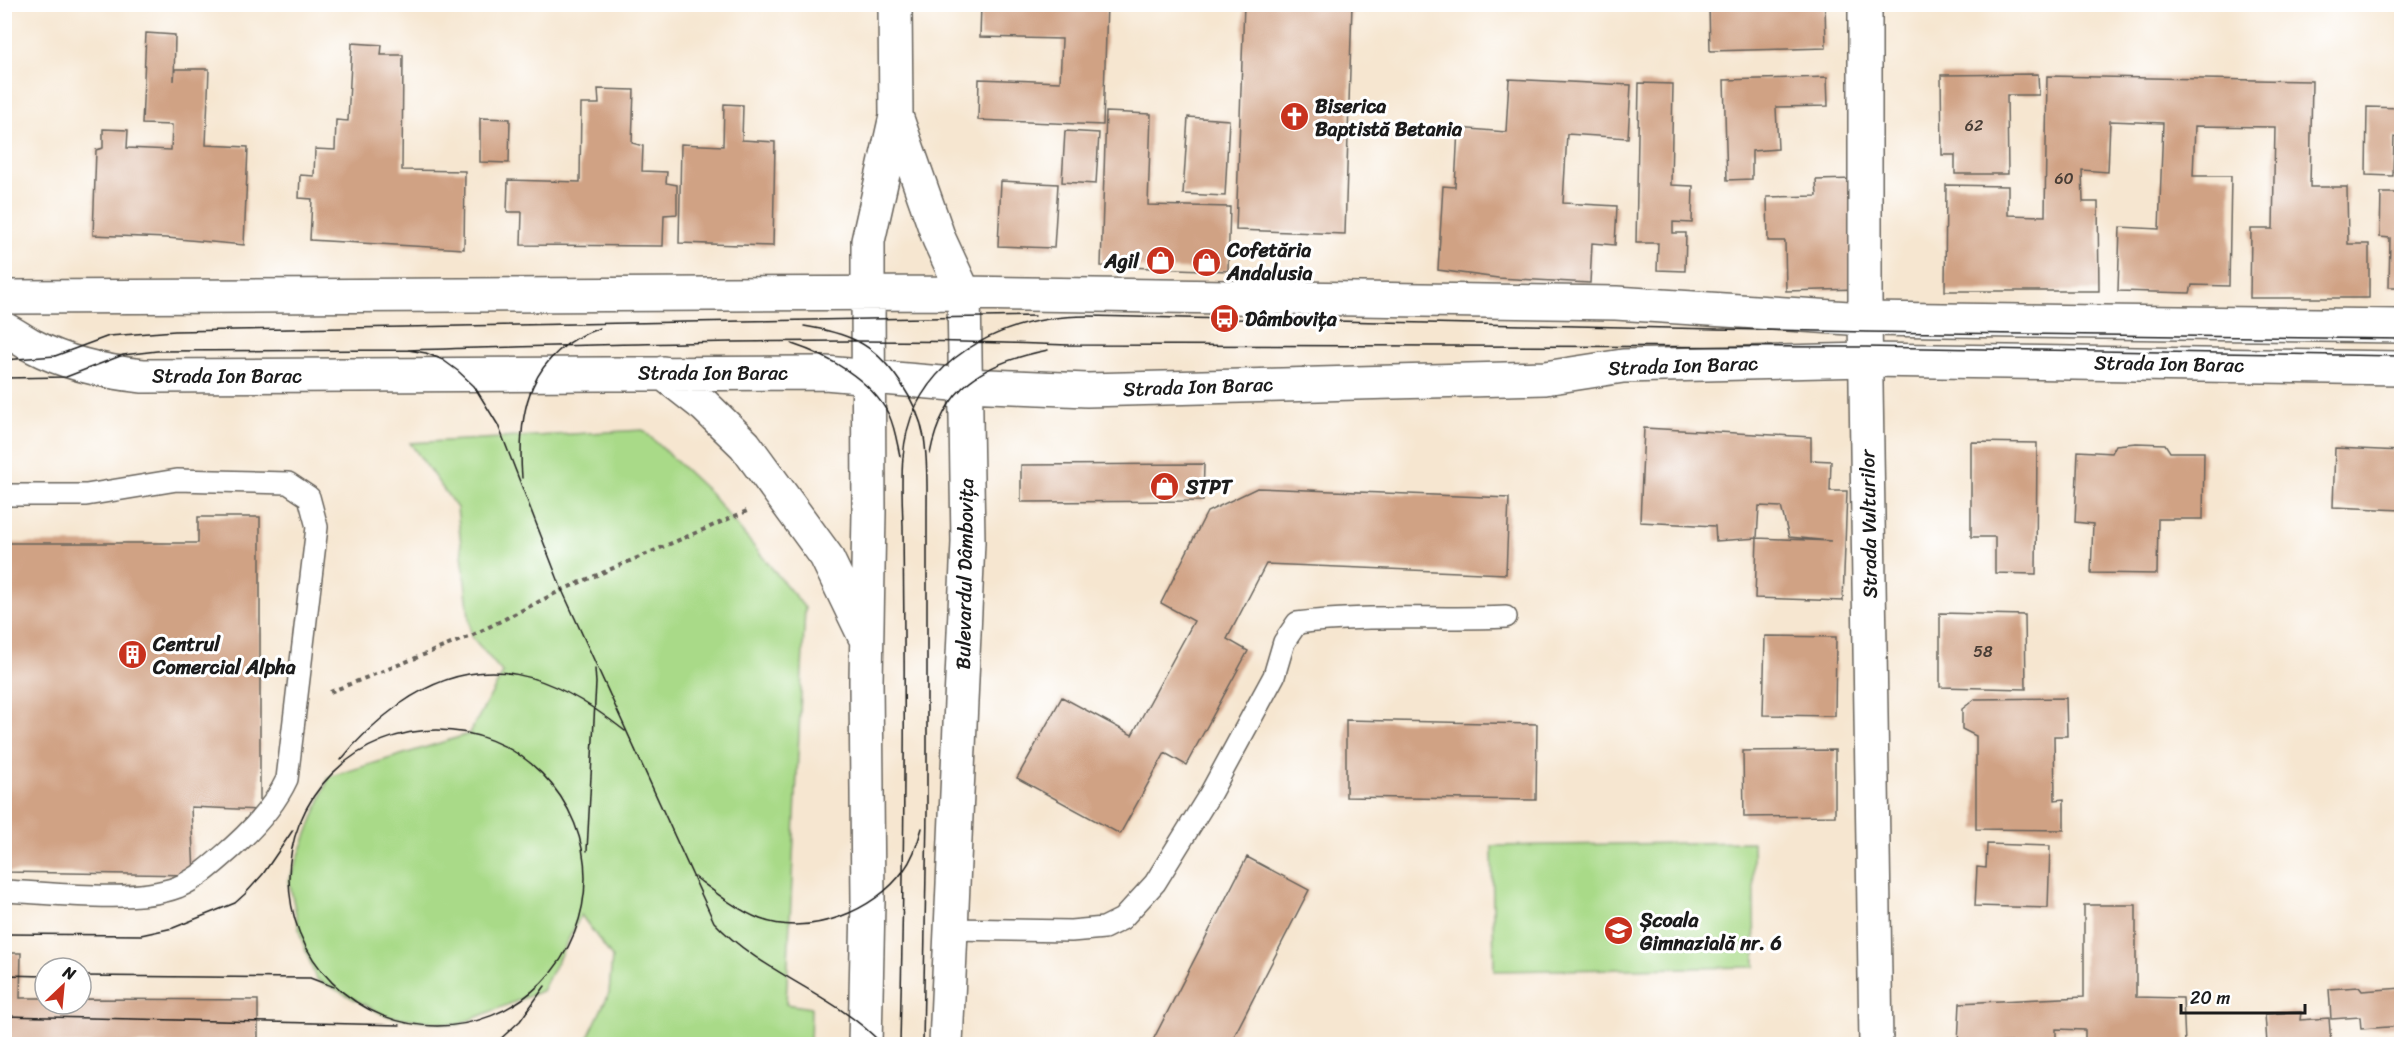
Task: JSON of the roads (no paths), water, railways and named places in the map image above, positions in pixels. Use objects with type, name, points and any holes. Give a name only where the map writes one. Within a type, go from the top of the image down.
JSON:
[{"type":"street","name":"Bulevardul Dâmbovița","points":[[865,1044],[868,902],[866,639],[868,241],[896,116],[895,4]]},
{"type":"street","name":"Strada Vulturilor","points":[[1865,4],[1865,319],[1876,1044]]},
{"type":"street","name":"Bulevardul Dâmbovița","points":[[896,116],[939,239],[964,293],[968,542],[946,1044]]},
{"type":"street","name":"Strada Ion Barac","points":[[4,297],[964,293],[1616,303],[1865,319],[2402,326]]},
{"type":"street","name":"Strada Ion Barac","points":[[4,329],[33,346],[63,359],[93,369],[143,376],[825,373],[965,385],[1110,390],[1545,378],[1623,366],[1867,360],[2402,368]]},
{"type":"street","points":[[663,373],[705,406],[752,454],[826,556],[866,639]]},
{"type":"lane","points":[[4,495],[86,495],[177,480],[288,483],[309,497],[317,526],[287,780],[279,796],[245,836],[207,870],[177,887],[138,895],[4,891]]},
{"type":"lane","points":[[951,929],[1071,931],[1104,928],[1122,920],[1155,883],[1210,794],[1274,676],[1284,642],[1298,623],[1335,618],[1506,617]]},
{"type":"tram line","points":[[4,360],[55,356],[109,336],[175,331],[1035,316]]},
{"type":"tram line","points":[[900,1044],[904,789],[902,481],[904,450],[910,420],[930,384],[947,365],[988,337],[1037,321],[1088,316],[1866,332],[2402,339]]},
{"type":"tram line","points":[[804,326],[851,338],[869,348],[880,358],[891,369],[909,396],[924,437],[927,486],[927,812],[923,1044]]},
{"type":"tram line","points":[[522,478],[522,430],[532,387],[543,368],[557,352],[576,339],[600,328]]},
{"type":"tram line","points":[[408,350],[573,345],[903,341],[1068,345],[1866,347],[2402,356]]},
{"type":"tram line","points":[[792,344],[820,355],[848,371],[871,391],[889,415],[900,456]]},
{"type":"tram line","points":[[4,378],[66,377],[123,355],[157,351],[408,350],[426,353],[443,360],[458,371],[474,386],[498,425],[562,590],[714,922],[754,956],[842,1011],[882,1044]]},
{"type":"tram line","points":[[930,454],[936,431],[945,411],[970,381],[1004,362],[1048,350]]},
{"type":"tram line","points":[[587,851],[595,669]]},
{"type":"tram line","points":[[341,760],[354,744],[400,704],[431,686],[460,676],[489,672],[517,674],[544,682],[598,711],[625,731]]},
{"type":"tram line","points":[[437,730],[466,733],[507,748],[531,764],[551,784],[567,808],[578,835],[585,878],[582,907],[567,948],[551,972],[531,992],[507,1008],[480,1019],[437,1026],[408,1023],[367,1008],[343,992],[323,972],[307,948],[296,921],[289,878],[292,849],[307,808],[323,784],[343,764],[367,748],[394,737],[437,730]]},
{"type":"tram line","points":[[695,877],[735,906],[760,919],[779,924],[799,925],[819,922],[858,909],[891,885],[910,860],[922,828]]},
{"type":"tram line","points":[[4,934],[141,935],[173,928],[235,903],[263,874],[293,830]]},
{"type":"tram line","points":[[4,975],[33,976]]},
{"type":"tram line","points":[[93,976],[310,978],[334,987]]},
{"type":"tram line","points":[[495,1044],[520,1021],[545,986]]},
{"type":"tram line","points":[[4,1016],[400,1025]]},
{"type":"place","name":"Biserica Baptistă Betania","points":[[1294,117]]},
{"type":"place","name":"Agil","points":[[1160,261]]},
{"type":"place","name":"Cofetăria Andalusia","points":[[1206,262]]},
{"type":"place","name":"Dâmbovița","points":[[1224,319]]},
{"type":"place","name":"STPT","points":[[1165,487]]},
{"type":"place","name":"Centrul Comercial Alpha","points":[[132,655]]},
{"type":"place","name":"Școala Gimnazială nr. 6","points":[[1619,931]]}]
